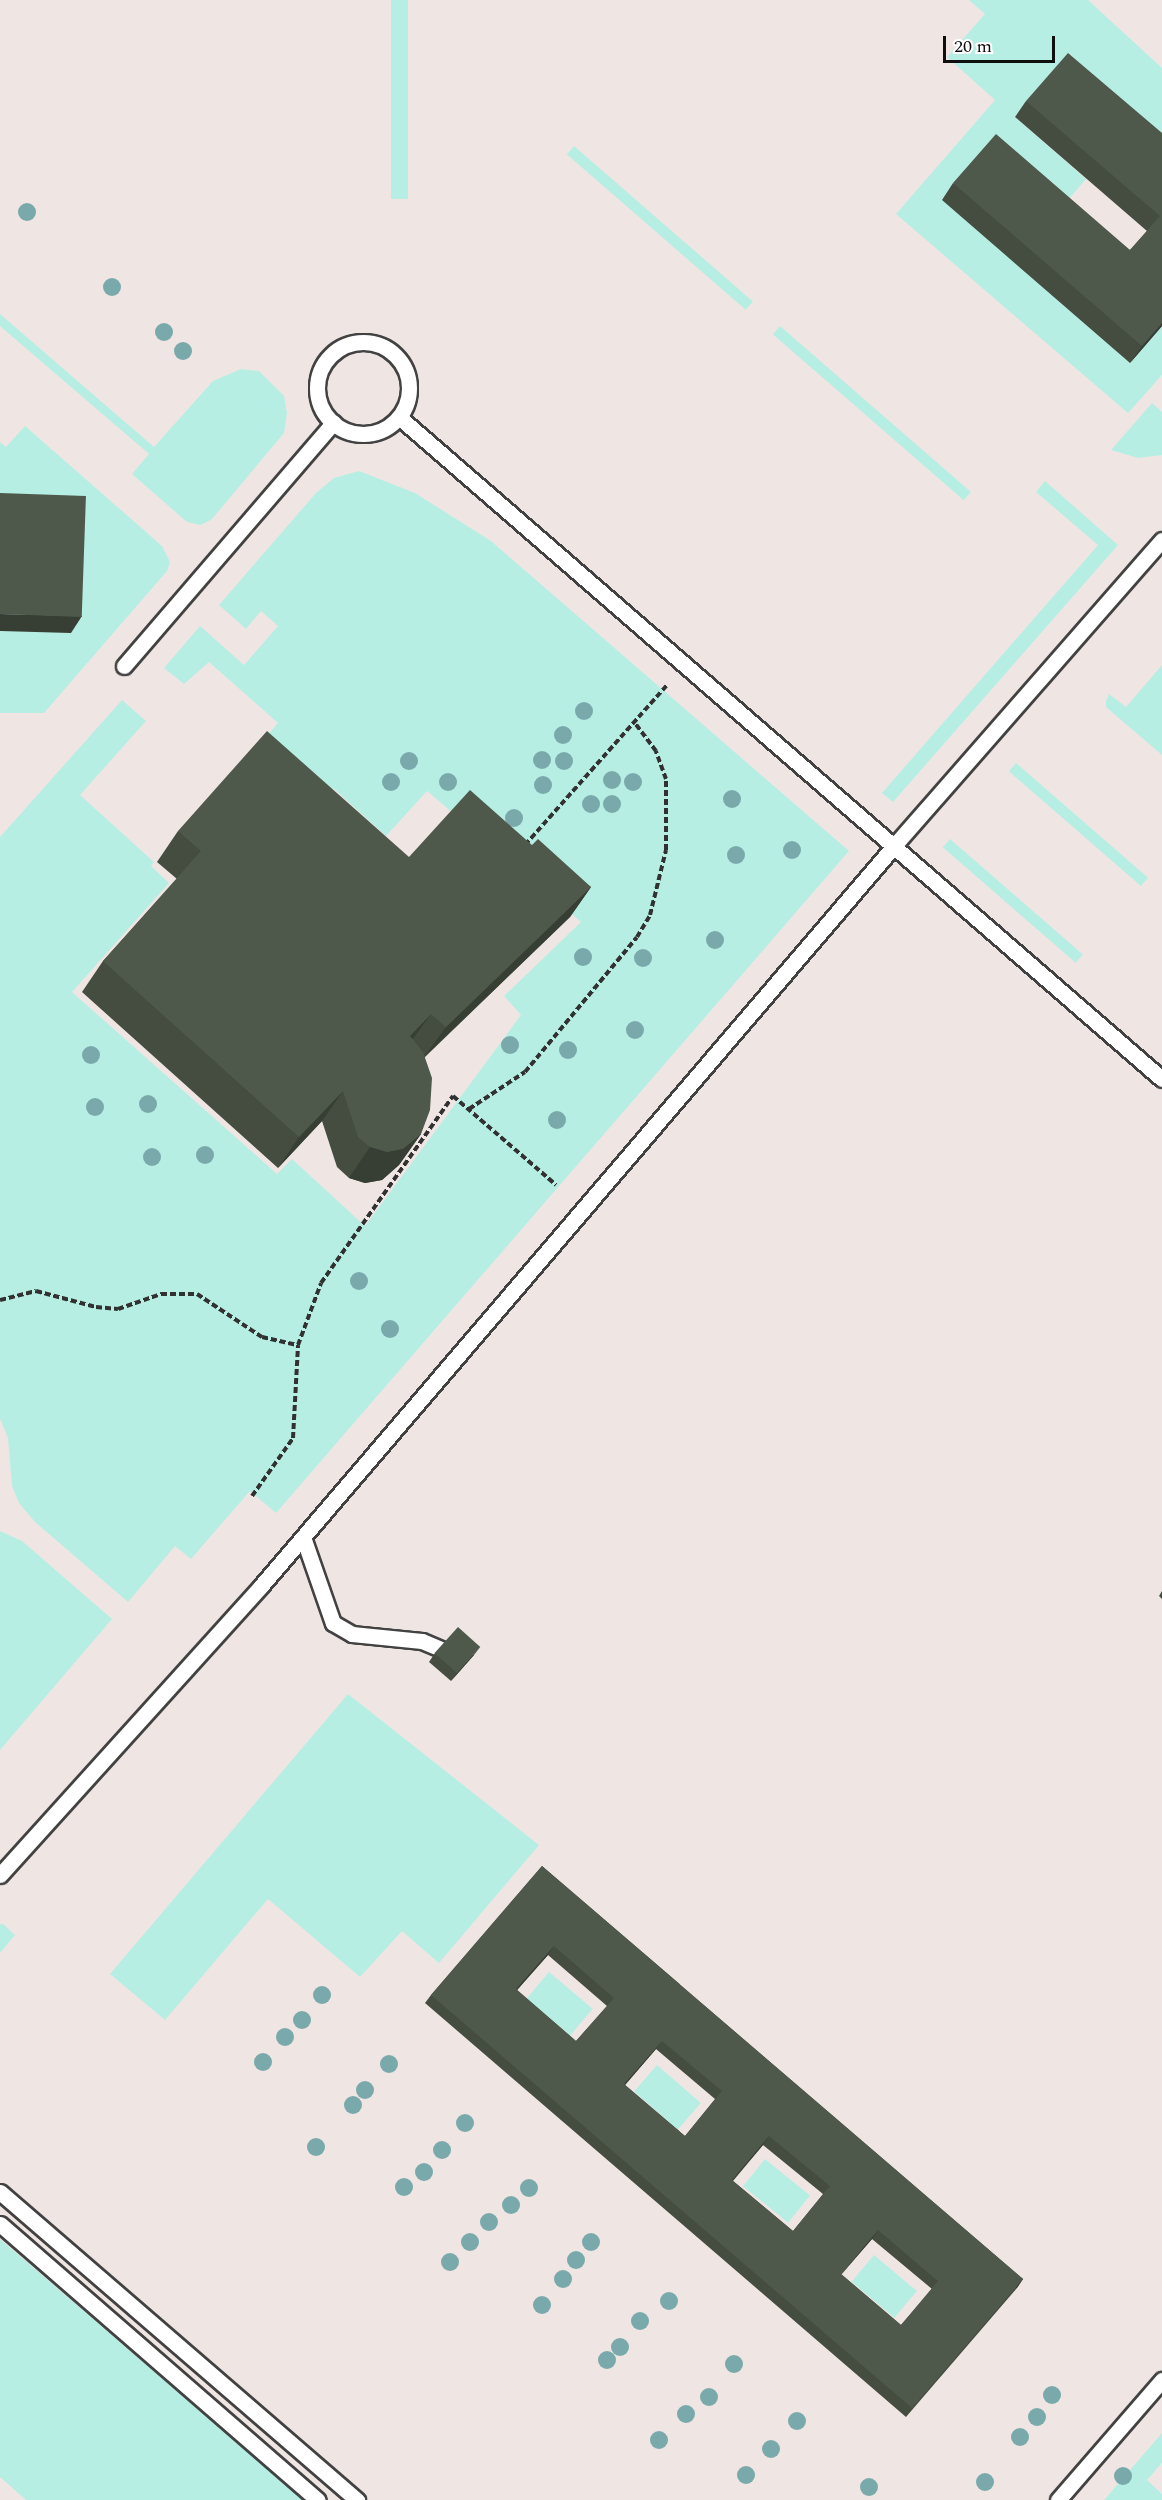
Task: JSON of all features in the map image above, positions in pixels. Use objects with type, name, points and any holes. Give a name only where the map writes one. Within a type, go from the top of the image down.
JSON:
[{"type":"lane","points":[[359,342],[388,349],[407,374],[407,404],[399,417],[375,433],[353,432],[333,423],[318,397],[317,382],[331,355],[359,342]]},
{"type":"lane","points":[[399,417],[1162,1079]]},
{"type":"lane","points":[[124,666],[333,423]]},
{"type":"lane","points":[[0,1875],[303,1537],[893,847],[1162,540]]},
{"type":"lane","points":[[303,1537],[333,1623],[352,1634],[422,1641],[441,1649]]},
{"type":"lane","points":[[0,2192],[357,2500]]},
{"type":"lane","points":[[0,2224],[318,2500]]},
{"type":"lane","points":[[1058,2500],[1162,2380]]},
{"type":"path","points":[[518,852],[684,666]]},
{"type":"path","points":[[469,1109],[525,1072],[637,937],[650,915],[666,850],[666,779],[656,752],[634,722]]},
{"type":"path","points":[[252,1496],[293,1438],[298,1345],[321,1283],[345,1245],[453,1096],[556,1185]]},
{"type":"path","points":[[0,1300],[36,1290],[96,1307],[118,1309],[161,1294],[197,1294],[262,1337],[298,1345]]},
{"type":"shaded area","points":[[0,0],[1162,0],[1162,2500],[0,2500]]},
{"type":"shaded area","points":[[391,0],[408,0],[408,199],[391,199]]},
{"type":"shaded area","points":[[969,0],[1088,0],[1162,68],[1162,160],[1015,117],[1086,179],[1057,213],[1162,326],[1162,375],[1128,413],[896,214],[995,100],[947,57],[985,14]]},
{"type":"shaded area","points":[[574,146],[753,301],[746,310],[567,154]]},
{"type":"shaded area","points":[[0,314],[154,447],[213,381],[241,369],[259,371],[284,396],[287,413],[284,433],[212,519],[201,525],[187,522],[132,474],[149,454],[0,326]]},
{"type":"shaded area","points":[[780,326],[971,492],[964,500],[773,334]]},
{"type":"shaded area","points":[[1152,403],[1162,412],[1162,455],[1138,458],[1111,450]]},
{"type":"shaded area","points":[[25,426],[162,546],[170,562],[167,571],[44,713],[0,713],[0,442],[6,447]]},
{"type":"shaded area","points":[[359,471],[415,493],[491,541],[849,851],[276,1513],[250,1491],[191,1559],[175,1546],[128,1602],[35,1522],[19,1503],[12,1486],[8,1438],[0,1419],[0,837],[122,700],[146,721],[80,795],[154,862],[151,866],[169,883],[72,992],[277,1174],[292,1159],[365,1226],[521,1015],[504,996],[581,922],[427,791],[386,836],[333,788],[319,803],[256,748],[278,723],[209,662],[184,684],[164,668],[200,626],[244,665],[278,626],[261,611],[246,629],[219,605],[316,493],[334,478]]},
{"type":"shaded area","points":[[1045,481],[1118,545],[893,802],[882,793],[1098,545],[1036,492]]},
{"type":"shaded area","points":[[1162,665],[1162,755],[1106,707],[1106,701],[1109,694],[1126,707]]},
{"type":"shaded area","points":[[1016,763],[1148,878],[1141,886],[1009,771]]},
{"type":"shaded area","points":[[950,839],[1083,954],[1076,963],[943,847]]},
{"type":"shaded area","points":[[0,1531],[22,1541],[112,1619],[0,1750]]},
{"type":"shaded area","points":[[348,1694],[539,1845],[439,1963],[402,1931],[360,1977],[268,1899],[165,2020],[110,1974]]},
{"type":"shaded area","points":[[2,1923],[15,1935],[0,1953],[0,1925]]},
{"type":"shaded area","points":[[549,1972],[593,2009],[570,2035],[527,1999]]},
{"type":"shaded area","points":[[657,2065],[701,2103],[678,2129],[634,2091]]},
{"type":"shaded area","points":[[765,2159],[810,2196],[788,2223],[743,2186]]},
{"type":"shaded area","points":[[0,2239],[302,2500],[26,2500],[0,2477]]},
{"type":"shaded area","points":[[874,2255],[917,2291],[894,2318],[852,2282]]},
{"type":"shaded area","points":[[1162,2433],[1162,2463],[1147,2480],[1162,2494],[1162,2500],[1104,2500]]},
{"type":"building","points":[[1068,53],[1162,133],[1162,323],[1142,346],[953,183],[996,134],[1130,250],[1160,216],[1026,101]]},
{"type":"building","points":[[0,493],[86,496],[82,617],[0,614]]},
{"type":"building","points":[[267,731],[409,857],[470,790],[532,845],[538,839],[591,887],[446,1027],[431,1014],[410,1036],[423,1052],[432,1078],[430,1110],[421,1134],[403,1149],[387,1152],[370,1147],[358,1137],[343,1091],[299,1137],[103,961],[201,851],[178,831]]},
{"type":"building","points":[[458,1627],[480,1647],[457,1673],[435,1653]]},
{"type":"building","points":[[542,1866],[1023,2279],[912,2408],[431,1995]],"holes":[[[554,1946],[614,1998],[576,2041],[516,1989]],[[662,2041],[722,2091],[685,2136],[624,2084]],[[769,2136],[830,2186],[793,2231],[732,2180]],[[878,2230],[938,2281],[901,2325],[841,2274]]]}]
